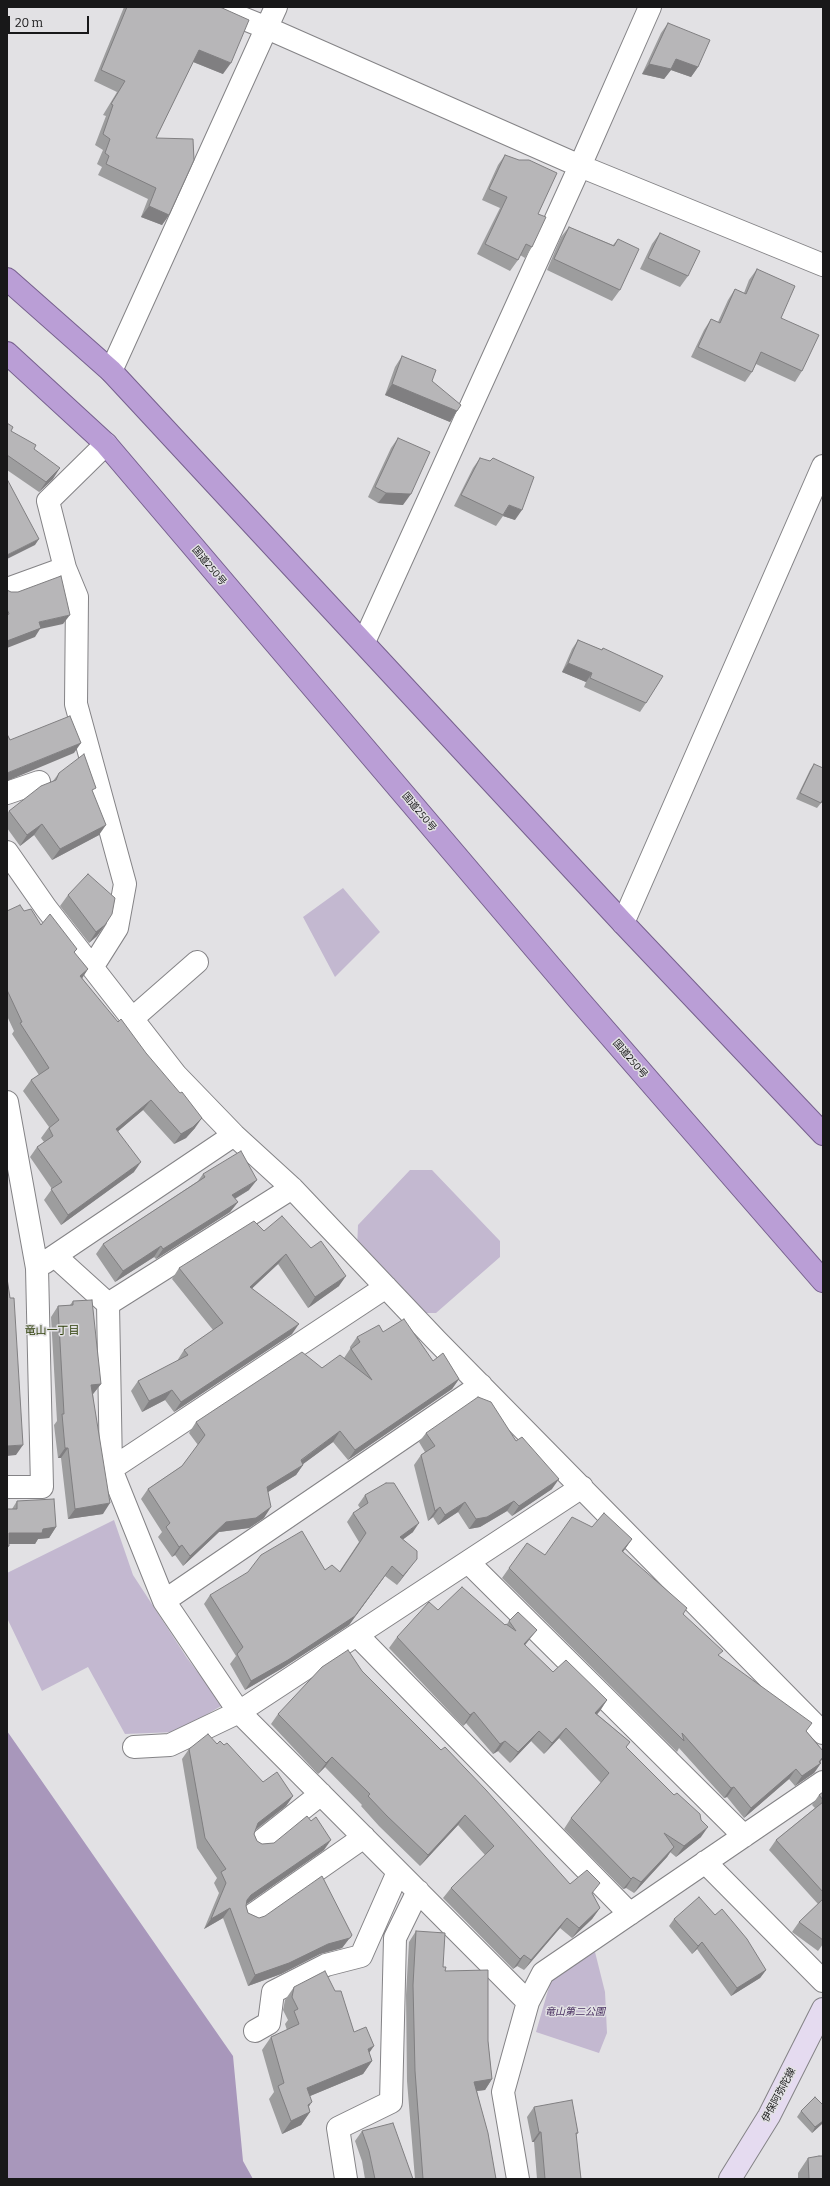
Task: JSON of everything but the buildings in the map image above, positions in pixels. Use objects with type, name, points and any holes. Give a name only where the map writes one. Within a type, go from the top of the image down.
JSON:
[{"type":"highway","points":[[7,279],[111,371],[364,642],[623,923],[823,1134]]},
{"type":"highway","name":"国道250号","points":[[7,353],[106,444],[578,999],[823,1281]]},
{"type":"main road","name":"伊保阿弥陀線","points":[[730,2179],[769,2116],[823,2009]]},
{"type":"street","points":[[215,7],[267,28],[580,166],[823,265]]},
{"type":"street","points":[[111,371],[276,7]]},
{"type":"street","points":[[364,642],[580,166],[650,7]]},
{"type":"street","points":[[93,966],[117,928],[125,884],[76,704],[77,597],[65,568],[48,501],[106,444]]},
{"type":"street","points":[[623,923],[823,466]]},
{"type":"street","points":[[7,589],[65,568]]},
{"type":"street","points":[[7,793],[38,782]]},
{"type":"street","points":[[7,852],[46,908],[93,966],[176,1075],[234,1136],[292,1188],[481,1385],[823,1733]]},
{"type":"street","points":[[133,1018],[197,962]]},
{"type":"street","points":[[7,1102],[46,1262],[42,1487],[7,1487]]},
{"type":"street","points":[[46,1262],[234,1136]]},
{"type":"street","points":[[108,1304],[292,1188]]},
{"type":"street","points":[[46,1262],[108,1304]]},
{"type":"street","points":[[111,1469],[386,1287]]},
{"type":"street","points":[[108,1304],[111,1469],[164,1601],[239,1712],[528,2002]]},
{"type":"street","points":[[164,1601],[481,1385]]},
{"type":"street","points":[[134,1747],[170,1745],[239,1712],[582,1487]]},
{"type":"street","points":[[468,1562],[744,1836]]},
{"type":"street","points":[[357,1635],[630,1914]]},
{"type":"street","points":[[518,2179],[503,2092],[528,2002],[543,1973],[823,1782]]},
{"type":"street","points":[[259,1843],[321,1794]]},
{"type":"street","points":[[251,1916],[364,1837]]},
{"type":"street","points":[[705,1862],[823,1981]]},
{"type":"street","points":[[255,2031],[269,2023],[273,1992],[326,1965],[361,1956],[398,1872]]},
{"type":"street","points":[[346,2179],[338,2128],[391,2102],[394,1938],[418,1891]]},
{"type":"green space","points":[[343,888],[380,932],[335,977],[303,917]]},
{"type":"green space","points":[[410,1170],[432,1170],[500,1241],[500,1257],[436,1313],[420,1313],[357,1250],[358,1225]]},
{"type":"green space","points":[[114,1520],[133,1575],[187,1658],[223,1705],[176,1732],[125,1734],[88,1667],[42,1691],[7,1618],[7,1573]]},
{"type":"green space","name":"竜山第二公園","points":[[595,1952],[605,1992],[607,2033],[599,2053],[536,2032],[551,1980]]},
{"type":"shaded area","points":[[7,1731],[233,2056],[243,2161],[253,2179],[7,2179]]},
{"type":"district","name":"竜山一丁目","points":[[52,1331]]}]
